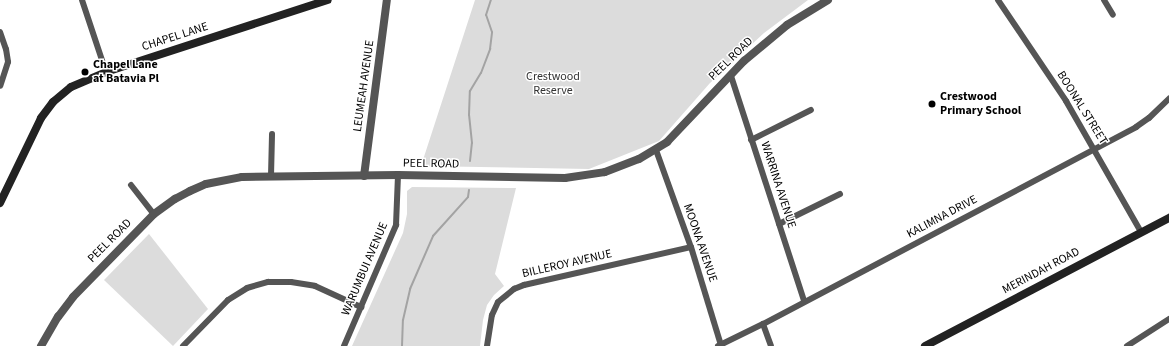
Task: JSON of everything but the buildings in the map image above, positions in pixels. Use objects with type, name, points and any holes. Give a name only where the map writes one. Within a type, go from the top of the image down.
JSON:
[{"type":"main road","name":"CHAPEL LANE","points":[[0,203],[36,126],[53,102],[71,87],[106,72],[328,0]]},
{"type":"main road","name":"MERINDAH ROAD","points":[[925,346],[1169,218]]},
{"type":"street","points":[[82,0],[106,72]]},
{"type":"street","name":"LEUMEAH AVENUE","points":[[364,176],[387,0]]},
{"type":"street","name":"PEEL ROAD","points":[[41,346],[58,316],[73,296],[154,214],[175,199],[206,184],[242,177],[271,176],[579,177],[605,172],[656,150],[667,142],[744,61],[787,25],[828,0]]},
{"type":"street","name":"BOONAL STREET","points":[[998,0],[1066,101],[1095,148],[1141,232]]},
{"type":"street","points":[[1104,0],[1113,15]]},
{"type":"street","points":[[0,32],[8,62],[0,86]]},
{"type":"street","name":"WARRINA AVENUE","points":[[731,76],[804,301]]},
{"type":"street","name":"KALIMNA DRIVE","points":[[720,345],[763,324],[1095,148],[1149,118],[1169,98]]},
{"type":"street","points":[[751,140],[811,110]]},
{"type":"street","points":[[271,176],[272,134]]},
{"type":"street","name":"MOONA AVENUE","points":[[656,150],[691,247],[720,345]]},
{"type":"street","name":"WARUMBUI AVENUE","points":[[344,346],[396,225],[398,176]]},
{"type":"street","points":[[131,185],[154,214]]},
{"type":"street","points":[[779,224],[840,194]]},
{"type":"street","name":"BILLEROY AVENUE","points":[[487,346],[492,316],[498,302],[514,289],[524,285],[691,247]]},
{"type":"street","points":[[183,346],[228,300],[247,288],[268,282],[291,282],[315,286],[361,307]]},
{"type":"street","points":[[1127,346],[1169,319]]},
{"type":"street","points":[[763,324],[771,346]]},
{"type":"green space","name":"Crestwood Reserve","points":[[475,0],[808,0],[764,33],[710,83],[659,141],[589,169],[421,166]]},
{"type":"green space","points":[[412,187],[516,188],[495,274],[504,286],[494,295],[487,305],[483,320],[480,346],[352,346],[403,233],[407,214],[407,191]]},
{"type":"green space","points":[[149,234],[208,309],[173,346],[104,280]]},
{"type":"waterway","points":[[470,161],[472,143],[469,115],[470,91],[481,73],[490,49],[492,32],[486,15],[491,0]]},
{"type":"waterway","points":[[402,346],[403,320],[410,289],[433,236],[468,197],[469,190]]},
{"type":"place","name":"Chapel Lane at Batavia Pl","points":[[85,72]]},
{"type":"place","name":"Crestwood Primary School","points":[[932,104]]}]
